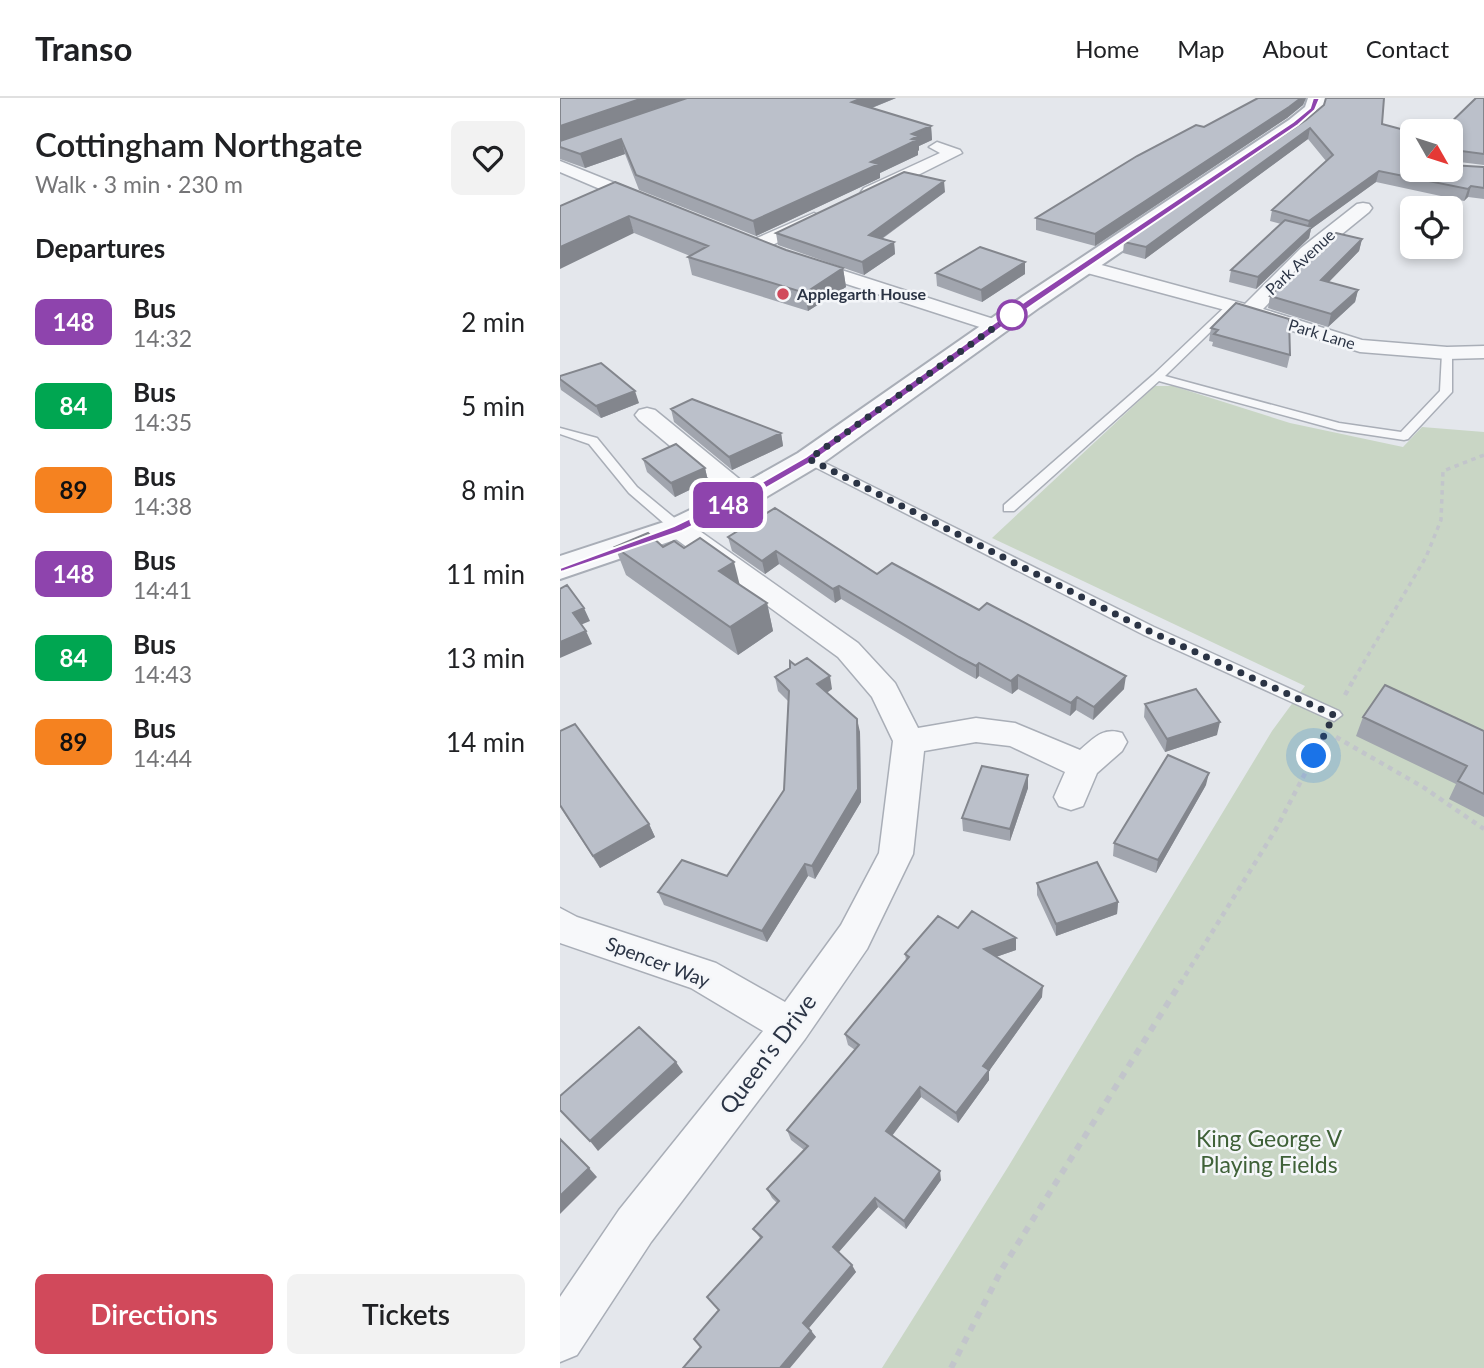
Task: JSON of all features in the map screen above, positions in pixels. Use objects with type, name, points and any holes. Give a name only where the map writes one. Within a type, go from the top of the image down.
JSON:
[{"type":"street","points":[[560,568],[678,528],[745,496],[809,459],[1083,266],[1296,124],[1313,109],[1317,98]]},
{"type":"street","points":[[855,199],[954,153],[937,147]]},
{"type":"street","points":[[560,166],[665,210]]},
{"type":"street","points":[[830,211],[748,243],[996,326]]},
{"type":"street","name":"Park Avenue","points":[[1241,308],[1308,252],[1363,215]]},
{"type":"street","name":"Park Lane","points":[[1083,266],[1241,308],[1360,346],[1447,353],[1484,352]]},
{"type":"street","points":[[647,415],[745,496]]},
{"type":"street","points":[[678,528],[848,650],[884,691],[909,741],[976,730],[1015,736],[1084,766]]},
{"type":"street","name":"Queen's Drive","points":[[560,1338],[635,1226],[791,1026],[854,937],[896,854],[909,741]]},
{"type":"street","points":[[1071,797],[1084,766],[1111,742]]},
{"type":"street","name":"Spencer Way","points":[[560,924],[565,929],[703,975],[791,1026]]},
{"type":"lane","points":[[1009,508],[1157,377],[1241,308]]},
{"type":"lane","points":[[1157,377],[1338,426],[1404,436],[1446,392],[1447,353]]},
{"type":"lane","points":[[561,431],[593,441],[634,490],[678,528]]},
{"type":"lane","points":[[809,459],[1149,631],[1334,715]]},
{"type":"path","points":[[1334,715],[1358,669],[1426,557],[1441,520],[1443,471],[1484,455]]},
{"type":"path","points":[[951,1368],[1002,1269],[1276,829],[1326,732],[1423,787],[1484,829]]},
{"type":"green space","name":"King George V Playing Fields","points":[[1155,386],[1173,386],[1290,423],[1403,447],[1422,427],[1484,432],[1484,1368],[882,1368],[1008,1167],[1272,731],[1305,686],[992,538]]},
{"type":"building","points":[[560,98],[643,98],[560,126]]},
{"type":"building","points":[[687,98],[862,98],[852,102],[931,126],[912,134],[918,136],[912,139],[917,140],[871,162],[879,164],[753,221],[636,175],[621,139],[580,154],[560,147],[560,141]]},
{"type":"building","points":[[1258,98],[1301,98],[1095,234],[1036,218],[1137,156],[1196,125],[1204,127]]},
{"type":"building","points":[[1326,98],[1384,98],[1382,124],[1400,129],[1400,175],[1379,171],[1309,221],[1272,210],[1333,155],[1310,128],[1146,247],[1124,242],[1306,120],[1324,105]]},
{"type":"building","points":[[1476,98],[1484,98],[1484,154],[1463,151],[1463,119],[1454,119]]},
{"type":"building","points":[[1463,166],[1484,167],[1484,188],[1471,186],[1468,189],[1433,182],[1463,182]]},
{"type":"building","points":[[904,172],[944,181],[869,235],[894,242],[862,262],[776,233]]},
{"type":"building","points":[[615,182],[786,250],[843,268],[805,293],[688,257],[708,246],[629,216],[560,247],[560,206]]},
{"type":"building","points":[[1285,220],[1312,227],[1258,277],[1231,270]]},
{"type":"building","points":[[1336,233],[1362,239],[1321,280],[1358,290],[1331,314],[1270,296]]},
{"type":"building","points":[[980,247],[1025,262],[981,290],[936,273]]},
{"type":"building","points":[[1236,303],[1289,319],[1290,355],[1214,334],[1218,330],[1211,328]]},
{"type":"building","points":[[601,363],[635,391],[596,406],[560,379],[560,376]]},
{"type":"building","points":[[692,399],[781,433],[729,457],[671,409]]},
{"type":"building","points":[[676,444],[705,468],[671,483],[643,459]]},
{"type":"building","points":[[775,508],[877,574],[892,563],[979,610],[987,603],[1126,676],[1094,707],[1077,697],[1071,703],[1018,675],[1011,681],[979,663],[976,666],[839,586],[833,589],[776,551],[762,561],[728,537]]},
{"type":"building","points":[[648,533],[663,547],[674,541],[684,548],[700,538],[734,562],[719,571],[767,603],[730,627],[615,547]]},
{"type":"building","points":[[567,585],[584,608],[573,613],[586,631],[560,642],[560,589]]},
{"type":"building","points":[[807,658],[830,676],[817,684],[857,719],[858,789],[812,866],[805,864],[762,931],[658,892],[682,860],[727,876],[784,790],[789,691],[775,677],[790,668],[790,661],[795,665]]},
{"type":"building","points":[[1385,685],[1484,731],[1484,794],[1458,781],[1467,766],[1363,717]]},
{"type":"building","points":[[1196,689],[1220,722],[1167,739],[1145,704]]},
{"type":"building","points":[[575,724],[649,824],[593,856],[560,805],[560,731]]},
{"type":"building","points":[[1168,755],[1209,773],[1158,860],[1114,843]]},
{"type":"building","points":[[982,766],[1028,775],[1010,829],[962,818]]},
{"type":"building","points":[[1097,862],[1118,902],[1056,924],[1037,883]]},
{"type":"building","points":[[972,911],[1016,938],[984,949],[1043,986],[983,1066],[989,1070],[956,1113],[920,1087],[886,1131],[940,1171],[904,1221],[875,1198],[833,1247],[852,1265],[803,1323],[811,1331],[780,1368],[683,1368],[701,1347],[694,1339],[719,1310],[707,1297],[762,1237],[753,1229],[779,1201],[767,1189],[808,1146],[787,1130],[859,1045],[845,1034],[909,957],[905,954],[938,916],[958,928]]},
{"type":"building","points":[[639,1027],[676,1062],[590,1141],[560,1110],[560,1096]]},
{"type":"building","points":[[560,1139],[589,1168],[560,1196]]},
{"type":"bus line","name":"148","points":[[560,568],[678,528],[745,496],[809,459],[1031,302],[1296,124],[1309,114],[1317,98]]},
{"type":"place","name":"Applegarth House","points":[[783,294]]},
{"type":"route","points":[[1012,315],[809,459],[1149,631],[1334,715],[1314,756]]}]
